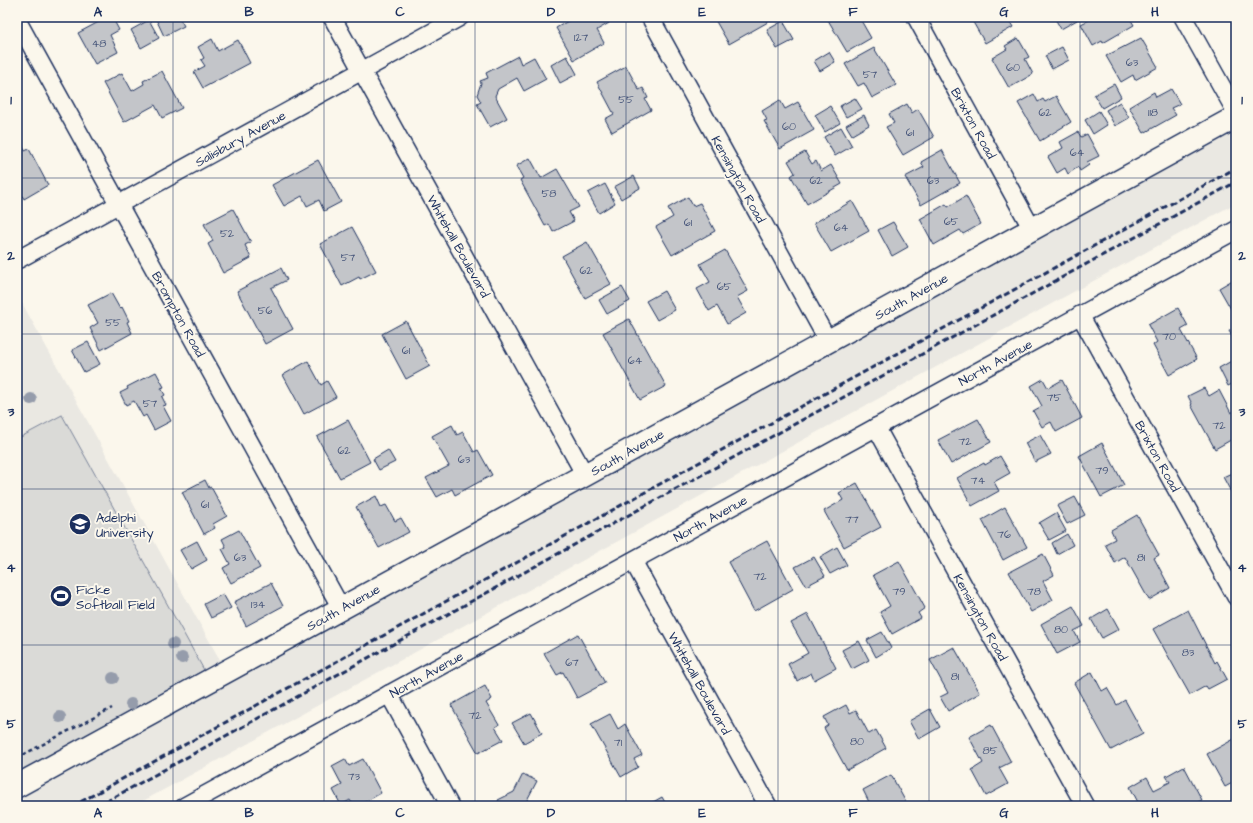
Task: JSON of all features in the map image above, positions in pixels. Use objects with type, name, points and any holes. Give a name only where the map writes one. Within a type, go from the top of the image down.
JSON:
[{"type":"street","name":"Whitehall Boulevard","points":[[332,17],[585,475]]},
{"type":"street","name":"Salisbury Avenue","points":[[19,259],[460,17]]},
{"type":"street","name":"Kensington Road","points":[[650,17],[828,342]]},
{"type":"street","name":"Brixton Road","points":[[916,17],[1032,229]]},
{"type":"street","points":[[1183,17],[1236,112]]},
{"type":"street","name":"Brompton Road","points":[[17,20],[341,608]]},
{"type":"street","name":"South Avenue","points":[[17,786],[1236,117]]},
{"type":"street","name":"North Avenue","points":[[185,806],[1236,230]]},
{"type":"street","name":"Brixton Road","points":[[1080,316],[1236,597]]},
{"type":"street","name":"Kensington Road","points":[[876,427],[1085,806]]},
{"type":"street","name":"Whitehall Boulevard","points":[[633,561],[768,806]]},
{"type":"street","points":[[389,694],[450,806]]},
{"type":"path","points":[[17,758],[114,706]]},
{"type":"shaded area","points":[[1236,113],[1236,203],[134,806],[17,806],[17,294],[226,671]]},
{"type":"shaded area","name":"Adelphi University","points":[[62,415],[204,670],[17,773],[17,439]]},
{"type":"building","points":[[108,17],[112,17],[119,30],[110,35],[118,52],[95,64],[78,33]]},
{"type":"building","points":[[155,17],[179,17],[184,26],[164,36]]},
{"type":"building","points":[[575,17],[606,17],[609,23],[597,30],[604,43],[574,60],[556,28]]},
{"type":"building","points":[[766,17],[768,22],[729,44],[714,18]]},
{"type":"building","points":[[830,17],[859,17],[871,38],[847,52],[828,20],[831,19]]},
{"type":"building","points":[[970,17],[1007,17],[1013,27],[985,43]]},
{"type":"building","points":[[1054,17],[1076,17],[1077,20],[1061,29]]},
{"type":"building","points":[[1088,17],[1129,17],[1134,25],[1103,43],[1102,41],[1093,46],[1081,24],[1089,20]]},
{"type":"building","points":[[149,20],[159,38],[141,48],[131,30]]},
{"type":"building","points":[[783,21],[794,40],[777,49],[767,30]]},
{"type":"building","points":[[1018,38],[1029,57],[1025,59],[1033,74],[1009,88],[992,58],[1007,49],[1005,46]]},
{"type":"building","points":[[1141,38],[1158,67],[1135,80],[1133,75],[1121,82],[1106,56]]},
{"type":"building","points":[[212,39],[218,51],[238,40],[250,63],[203,88],[194,72],[205,66],[201,60],[204,58],[198,47]]},
{"type":"building","points":[[1062,47],[1069,60],[1052,69],[1045,56]]},
{"type":"building","points":[[874,48],[896,85],[872,98],[864,83],[858,86],[845,64]]},
{"type":"building","points":[[829,52],[835,62],[820,71],[814,61]]},
{"type":"building","points":[[518,56],[521,64],[534,57],[546,79],[524,91],[517,78],[498,89],[495,96],[507,118],[490,127],[477,104],[481,102],[477,95],[481,83],[480,81],[488,78],[486,73]]},
{"type":"building","points":[[567,56],[577,74],[560,83],[551,65]]},
{"type":"building","points":[[626,66],[639,90],[643,88],[648,98],[645,99],[651,110],[612,132],[605,119],[614,114],[597,82]]},
{"type":"building","points":[[162,71],[182,108],[162,118],[155,105],[124,122],[103,83],[122,73],[132,91],[144,84],[143,81]]},
{"type":"building","points":[[1114,84],[1121,97],[1102,108],[1094,95]]},
{"type":"building","points":[[1171,89],[1180,104],[1171,108],[1176,115],[1144,133],[1129,107],[1154,92],[1156,97]]},
{"type":"building","points":[[1034,94],[1038,102],[1043,99],[1045,102],[1056,96],[1071,122],[1040,141],[1018,103]]},
{"type":"building","points":[[855,98],[862,109],[846,117],[840,106]]},
{"type":"building","points":[[780,100],[785,109],[798,102],[814,130],[780,149],[764,121],[767,120],[762,111]]},
{"type":"building","points":[[1120,102],[1129,118],[1115,126],[1106,110]]},
{"type":"building","points":[[907,104],[912,113],[918,109],[934,137],[903,155],[886,127],[894,123],[889,114]]},
{"type":"building","points":[[830,106],[840,123],[825,132],[815,115]]},
{"type":"building","points":[[1099,111],[1107,125],[1093,134],[1085,120]]},
{"type":"building","points":[[864,115],[869,125],[852,135],[846,125]]},
{"type":"building","points":[[841,127],[852,146],[835,156],[824,137]]},
{"type":"building","points":[[1078,132],[1081,137],[1087,134],[1099,156],[1087,162],[1089,165],[1080,171],[1078,167],[1068,174],[1065,168],[1057,173],[1048,157],[1063,148],[1060,142]]},
{"type":"building","points":[[20,141],[25,151],[29,149],[48,185],[24,199],[17,186],[17,142]]},
{"type":"building","points":[[942,150],[960,183],[921,205],[905,177],[924,167],[921,162]]},
{"type":"building","points":[[805,152],[812,164],[816,161],[821,171],[831,165],[842,184],[807,204],[791,176],[795,173],[788,161]]},
{"type":"building","points":[[530,158],[541,178],[557,169],[579,207],[569,212],[574,221],[553,232],[549,224],[545,226],[520,180],[523,178],[516,166]]},
{"type":"building","points":[[318,160],[341,202],[324,211],[319,200],[307,206],[302,196],[284,206],[272,185]]},
{"type":"building","points":[[634,176],[640,188],[621,199],[614,187]]},
{"type":"building","points":[[605,184],[615,203],[599,213],[588,193]]},
{"type":"building","points":[[966,196],[981,224],[963,234],[960,230],[934,245],[920,219],[946,204],[948,207]]},
{"type":"building","points":[[688,197],[693,206],[700,203],[715,231],[672,255],[656,227],[673,217],[668,208]]},
{"type":"building","points":[[852,201],[869,231],[831,252],[814,223]]},
{"type":"building","points":[[233,209],[251,242],[245,245],[251,258],[223,273],[208,244],[213,241],[204,224]]},
{"type":"building","points":[[893,222],[908,247],[892,256],[878,230]]},
{"type":"building","points":[[352,227],[376,271],[360,279],[359,277],[342,286],[320,244]]},
{"type":"building","points":[[587,242],[611,284],[585,298],[562,256]]},
{"type":"building","points":[[725,250],[748,291],[737,297],[746,313],[727,324],[717,306],[709,311],[697,289],[710,282],[700,264]]},
{"type":"building","points":[[281,268],[287,280],[271,288],[293,329],[265,344],[237,291]]},
{"type":"building","points":[[1236,278],[1236,316],[1235,316],[1219,288]]},
{"type":"building","points":[[622,287],[630,301],[607,314],[599,300]]},
{"type":"building","points":[[664,291],[675,310],[657,320],[646,301]]},
{"type":"building","points":[[111,293],[120,309],[122,307],[129,321],[127,322],[132,333],[101,350],[90,328],[98,323],[88,305]]},
{"type":"building","points":[[1178,308],[1188,326],[1181,330],[1197,359],[1169,375],[1153,345],[1157,342],[1148,325]]},
{"type":"building","points":[[629,319],[666,386],[640,400],[603,333]]},
{"type":"building","points":[[406,321],[430,366],[406,379],[382,334]]},
{"type":"building","points":[[1236,328],[1236,343],[1229,331]]},
{"type":"building","points":[[88,342],[100,364],[84,372],[72,350]]},
{"type":"building","points":[[1235,359],[1236,382],[1228,386],[1219,368]]},
{"type":"building","points":[[308,361],[321,385],[327,381],[336,397],[304,414],[283,375]]},
{"type":"building","points":[[156,372],[164,387],[161,388],[165,395],[162,397],[166,405],[163,406],[171,421],[154,430],[146,415],[143,417],[134,401],[126,405],[120,393],[128,389],[127,387]]},
{"type":"building","points":[[1043,379],[1048,388],[1062,380],[1082,418],[1056,432],[1051,422],[1042,427],[1033,411],[1042,406],[1031,386]]},
{"type":"building","points":[[1204,388],[1209,396],[1219,390],[1231,413],[1236,410],[1236,437],[1215,449],[1191,405],[1192,404],[1188,396]]},
{"type":"building","points":[[978,419],[991,442],[951,464],[938,440]]},
{"type":"building","points":[[348,420],[370,462],[340,478],[317,437]]},
{"type":"building","points":[[452,425],[457,435],[463,432],[474,452],[478,450],[492,475],[455,495],[452,489],[437,497],[426,478],[449,466],[432,436]]},
{"type":"building","points":[[1040,435],[1051,454],[1035,462],[1025,443]]},
{"type":"building","points":[[1102,443],[1124,485],[1101,497],[1079,456]]},
{"type":"building","points":[[388,450],[395,462],[379,470],[373,459]]},
{"type":"building","points":[[1000,456],[1010,473],[994,482],[999,491],[972,506],[957,478]]},
{"type":"building","points":[[1236,471],[1236,501],[1223,477]]},
{"type":"building","points":[[205,480],[209,488],[211,487],[227,516],[213,524],[215,528],[204,534],[182,492]]},
{"type":"building","points":[[857,483],[881,527],[844,547],[824,511],[843,500],[839,493]]},
{"type":"building","points":[[376,496],[381,507],[386,505],[395,521],[401,518],[409,532],[379,548],[356,507]]},
{"type":"building","points":[[1075,497],[1085,515],[1067,524],[1057,506]]},
{"type":"building","points":[[1005,507],[1027,547],[1003,560],[982,520]]},
{"type":"building","points":[[1056,513],[1066,531],[1049,540],[1039,523]]},
{"type":"building","points":[[1137,515],[1159,555],[1154,558],[1170,588],[1149,600],[1125,557],[1115,563],[1105,544],[1115,539],[1111,530]]},
{"type":"building","points":[[239,530],[260,568],[231,583],[223,568],[230,564],[222,549],[226,547],[222,539]]},
{"type":"building","points":[[1067,534],[1073,545],[1057,554],[1052,543]]},
{"type":"building","points":[[197,541],[207,560],[191,569],[180,550]]},
{"type":"building","points":[[767,541],[793,589],[754,611],[728,562]]},
{"type":"building","points":[[837,547],[847,565],[830,574],[820,557]]},
{"type":"building","points":[[1043,554],[1054,575],[1043,581],[1053,600],[1031,612],[1009,572]]},
{"type":"building","points":[[814,557],[825,576],[806,586],[795,567]]},
{"type":"building","points":[[899,561],[925,608],[918,613],[921,618],[892,634],[880,612],[890,606],[873,575]]},
{"type":"building","points":[[271,583],[283,606],[246,626],[234,602]]},
{"type":"building","points":[[223,594],[231,608],[211,618],[204,604]]},
{"type":"building","points":[[1073,606],[1084,626],[1074,631],[1080,642],[1057,654],[1041,624]]},
{"type":"building","points":[[1108,609],[1119,629],[1102,638],[1091,619]]},
{"type":"building","points":[[1188,610],[1215,663],[1217,661],[1227,679],[1208,689],[1206,686],[1190,695],[1153,629]]},
{"type":"building","points":[[808,614],[836,668],[814,680],[811,673],[797,681],[788,664],[808,653],[791,623]]},
{"type":"building","points":[[882,632],[891,648],[876,657],[867,640]]},
{"type":"building","points":[[578,634],[605,683],[577,698],[563,672],[557,675],[544,653]]},
{"type":"building","points":[[859,641],[869,660],[852,669],[842,650]]},
{"type":"building","points":[[954,647],[980,693],[948,711],[940,697],[948,693],[930,660]]},
{"type":"building","points":[[1092,672],[1102,691],[1107,688],[1117,705],[1125,700],[1143,733],[1111,750],[1074,683]]},
{"type":"building","points":[[485,686],[492,699],[486,703],[499,725],[495,727],[503,740],[478,753],[451,705]]},
{"type":"building","points":[[846,705],[850,713],[856,710],[869,734],[876,730],[886,748],[847,770],[824,728],[828,725],[824,717]]},
{"type":"building","points":[[930,709],[940,727],[919,739],[909,721]]},
{"type":"building","points":[[531,713],[542,733],[524,743],[512,723]]},
{"type":"building","points":[[610,714],[618,729],[625,724],[642,755],[634,759],[638,767],[621,777],[591,724]]},
{"type":"building","points":[[991,725],[1011,762],[999,768],[1008,784],[986,796],[972,770],[983,763],[969,737]]},
{"type":"building","points":[[1236,738],[1236,781],[1225,787],[1207,754]]},
{"type":"building","points":[[345,759],[349,766],[363,759],[381,793],[358,806],[354,806],[350,800],[341,805],[333,790],[342,785],[332,766]]},
{"type":"building","points":[[1184,766],[1202,800],[1191,806],[1140,806],[1130,787],[1147,777],[1154,790],[1170,782],[1166,776]]},
{"type":"building","points":[[523,774],[537,781],[527,800],[530,806],[501,806],[498,800],[514,792]]},
{"type":"building","points":[[891,775],[908,806],[865,806],[864,804],[869,802],[863,790]]},
{"type":"building","points":[[662,797],[667,806],[646,806]]},
{"type":"railway","points":[[73,806],[1236,168]]},
{"type":"railway","points":[[98,806],[1236,182]]},
{"type":"place","name":"Adelphi University","points":[[80,524]]},
{"type":"place","name":"Ficke Softball Field","points":[[61,596]]}]
